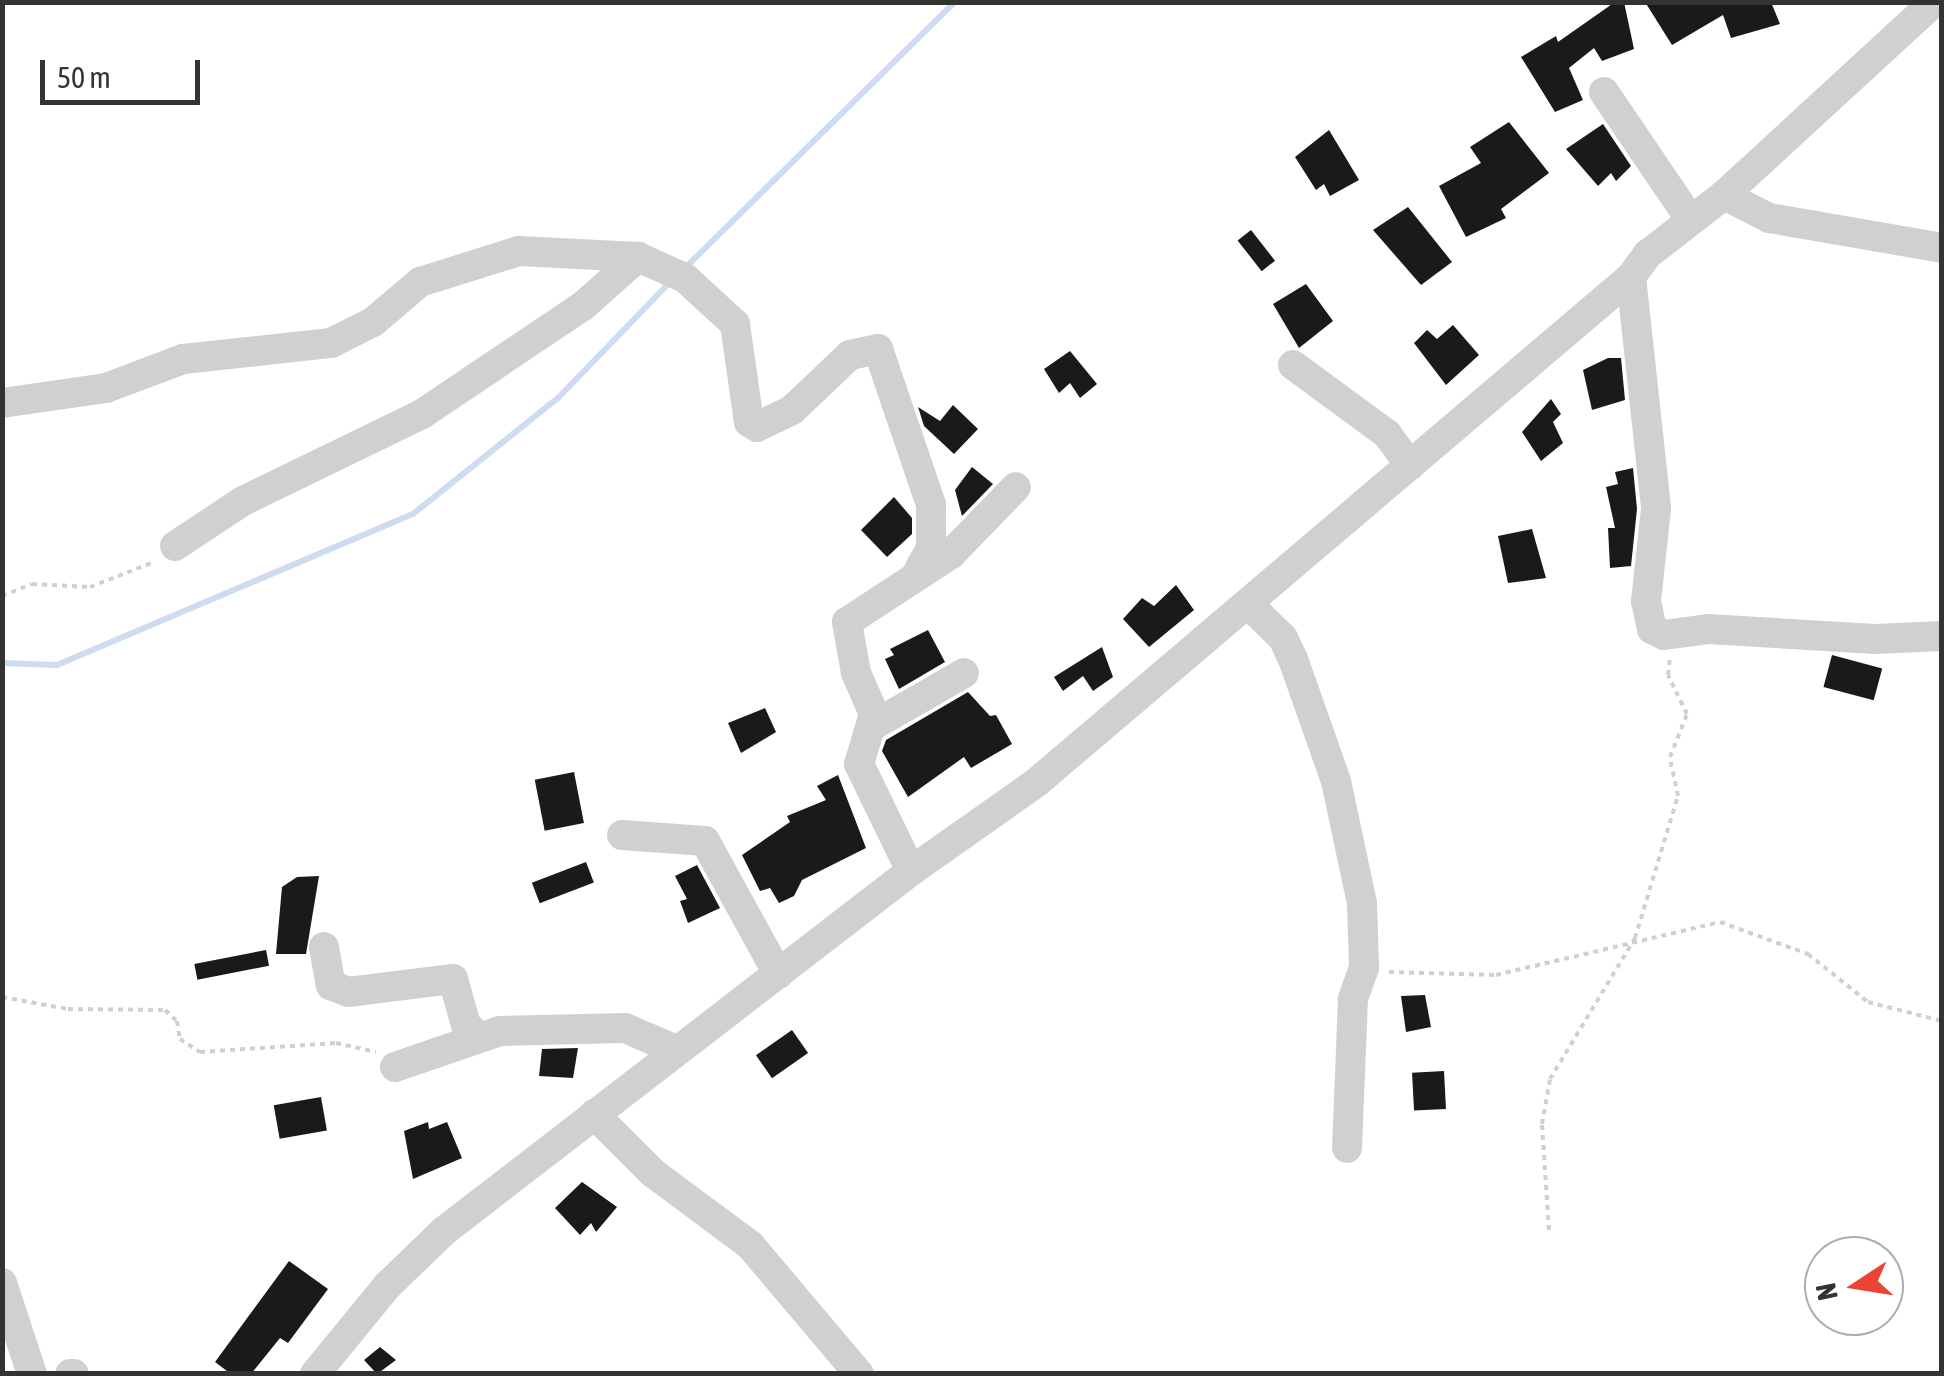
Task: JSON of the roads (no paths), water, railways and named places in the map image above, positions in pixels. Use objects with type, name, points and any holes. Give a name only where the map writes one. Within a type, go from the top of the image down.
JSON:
[{"type":"street","points":[[314,1374],[387,1286],[444,1231],[910,871],[1037,782],[1630,277],[1934,2]]},
{"type":"street","points":[[1604,92],[1690,219]]},
{"type":"street","points":[[1724,195],[1769,218],[1942,248]]},
{"type":"street","points":[[2,404],[106,388],[183,358],[331,343],[372,322],[420,282],[519,251],[638,257],[685,278],[735,324],[749,422],[757,428],[792,410],[850,355],[878,348],[931,505],[930,548],[919,570]]},
{"type":"street","points":[[170,550],[243,501],[422,414],[583,306],[638,257]]},
{"type":"street","points":[[1630,277],[1656,508],[1646,600],[1652,629],[1664,636],[1708,630],[1876,640],[1942,636]]},
{"type":"street","points":[[1294,365],[1387,434],[1410,466]]},
{"type":"street","points":[[872,726],[847,622],[919,570],[951,554],[1016,487]]},
{"type":"street","points":[[1249,605],[1283,638],[1294,659],[1336,781],[1362,904],[1364,968],[1353,999],[1347,1148]]},
{"type":"street","points":[[910,871],[858,764],[858,749],[872,726],[964,673]]},
{"type":"street","points":[[622,836],[705,842],[778,974]]},
{"type":"street","points":[[324,947],[331,986],[348,992],[453,979],[466,1025],[477,1035]]},
{"type":"street","points":[[395,1067],[477,1035],[625,1028],[676,1050]]},
{"type":"street","points":[[594,1114],[653,1173],[750,1245],[858,1374]]},
{"type":"street","points":[[2,1283],[32,1374]]},
{"type":"waterway","points":[[685,268],[955,2]]},
{"type":"waterway","points":[[2,663],[57,665],[413,514],[559,397],[672,280]]}]
